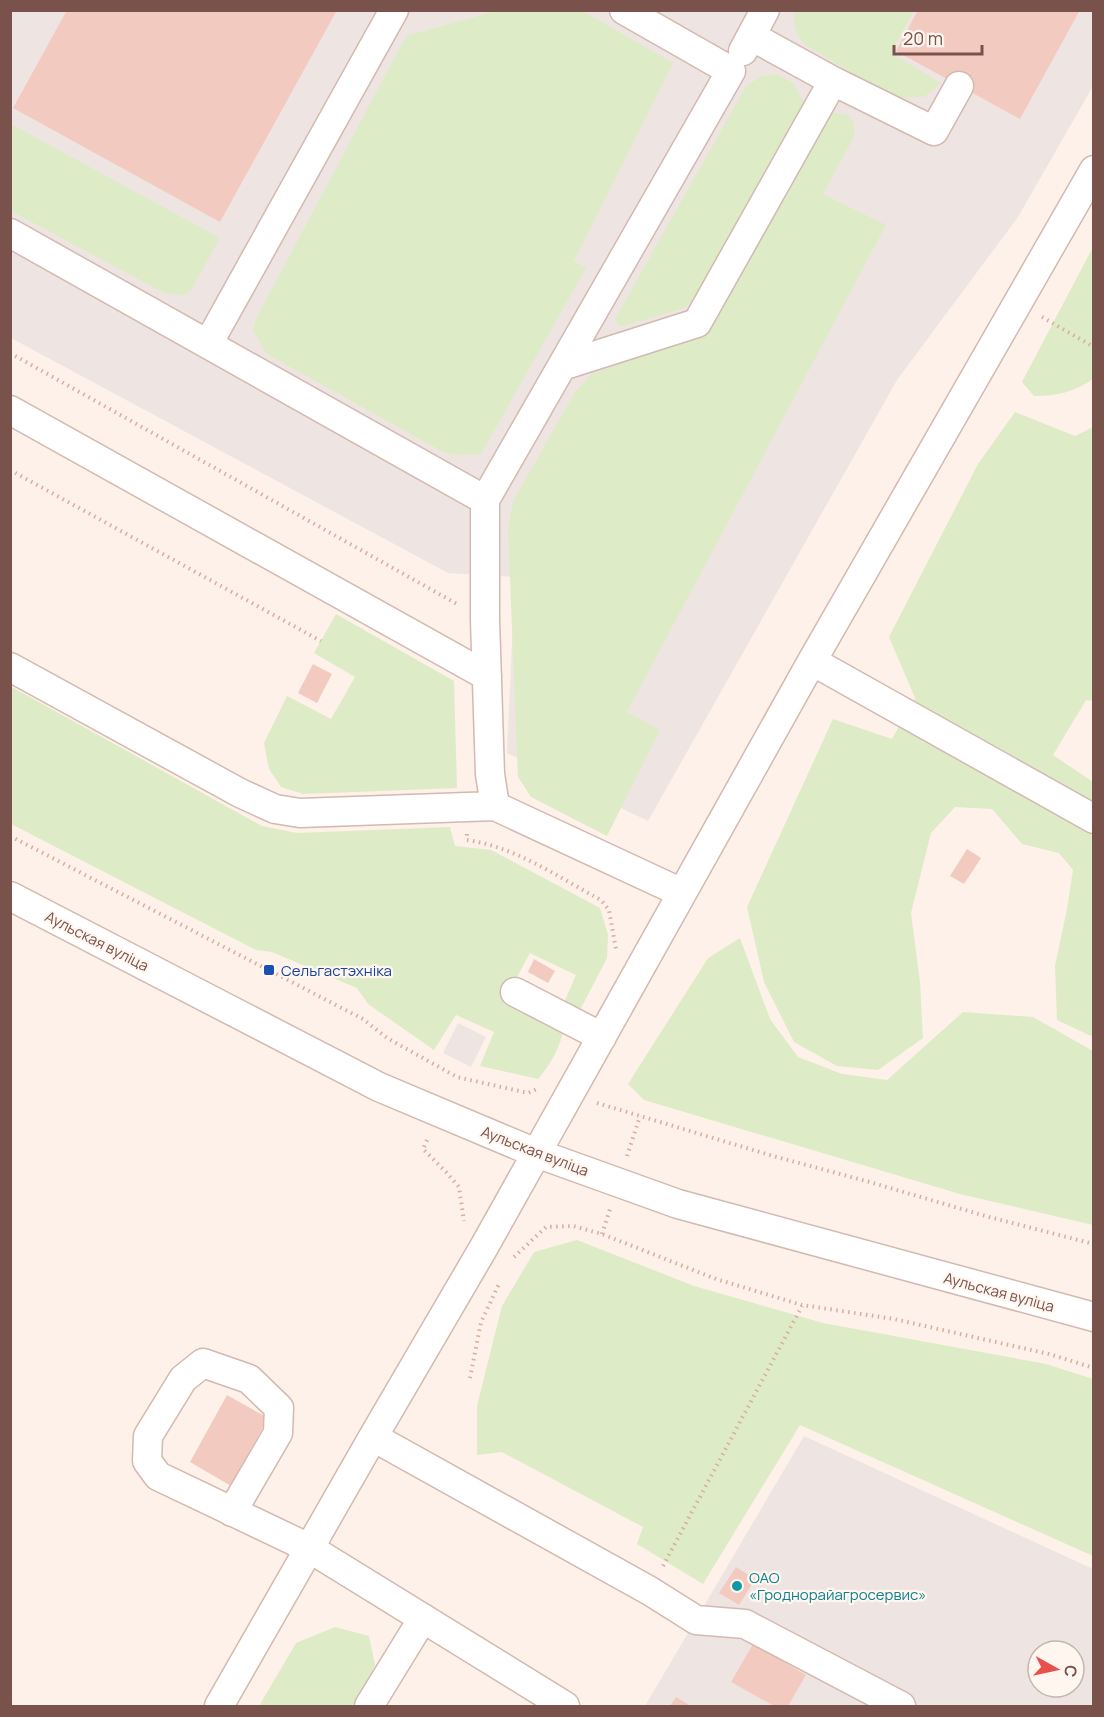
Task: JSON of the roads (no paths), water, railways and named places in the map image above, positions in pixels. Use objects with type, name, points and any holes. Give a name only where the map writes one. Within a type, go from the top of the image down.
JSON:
[{"type":"street","points":[[208,344],[394,10]]},
{"type":"street","points":[[624,10],[731,71]]},
{"type":"street","points":[[495,806],[490,774],[485,620],[485,500],[765,10]]},
{"type":"street","points":[[751,36],[833,81],[934,131],[959,86]]},
{"type":"street","points":[[562,366],[698,323],[833,81]]},
{"type":"street","points":[[219,1707],[484,1247],[812,661],[1094,170]]},
{"type":"street","points":[[10,233],[485,500]]},
{"type":"street","points":[[10,410],[487,676]]},
{"type":"street","points":[[812,661],[1094,819]]},
{"type":"street","points":[[10,667],[240,793],[275,808],[300,813],[495,806],[682,893]]},
{"type":"street","name":"Аульская вуліца","points":[[10,896],[379,1087],[536,1153],[678,1204],[1094,1317]]},
{"type":"street","points":[[515,992],[602,1036]]},
{"type":"street","points":[[232,1512],[278,1433],[279,1408],[249,1379],[202,1363],[183,1378],[148,1436],[147,1461],[158,1476],[232,1512],[309,1548],[565,1707]]},
{"type":"street","points":[[373,1437],[650,1591],[696,1620],[745,1624],[901,1707]]},
{"type":"street","points":[[369,1707],[423,1618]]},
{"type":"place","name":"Сельгастэхніка","points":[[269,970]]},
{"type":"place","name":"ОАО «Гроднорайагросервис»","points":[[737,1586]]}]
